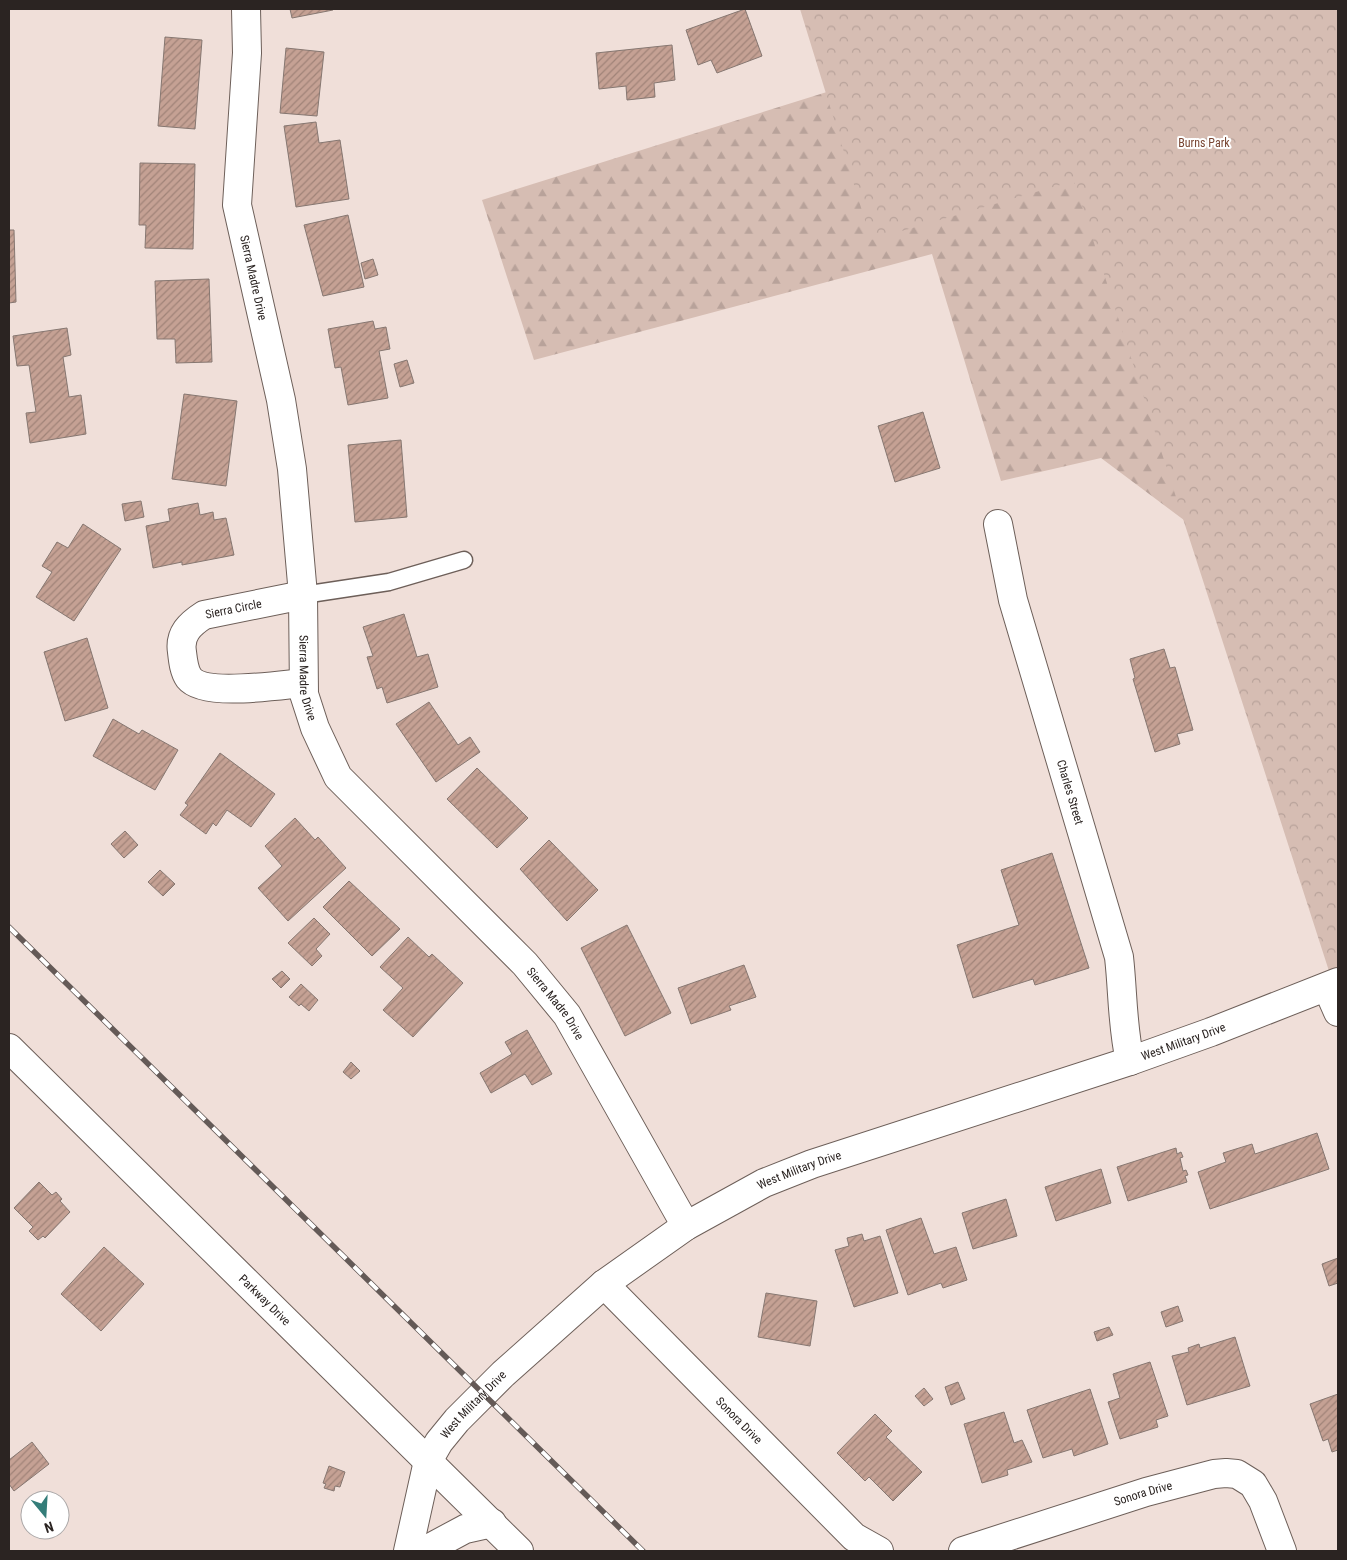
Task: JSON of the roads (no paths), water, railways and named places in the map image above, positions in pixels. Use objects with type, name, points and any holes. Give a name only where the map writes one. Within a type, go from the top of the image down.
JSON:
[{"type":"street","name":"Sierra Madre Drive","points":[[246,9],[247,53],[236,205],[281,400],[292,469],[303,595],[303,683],[315,728],[338,777],[525,964],[567,1015],[686,1226]]},
{"type":"street","name":"Charles Street","points":[[998,524],[1013,600],[1119,957],[1123,987],[1124,1034],[1130,1061]]},
{"type":"street","name":"Sierra Circle","points":[[303,595],[204,615],[191,623],[181,646],[184,668],[190,679],[199,685],[213,689],[303,683]]},
{"type":"street","name":"West Military Drive","points":[[408,1551],[428,1461],[439,1442],[483,1393],[604,1284],[686,1226],[764,1183],[812,1164],[1130,1061],[1332,985]]},
{"type":"street","points":[[1332,985],[1338,1012]]},
{"type":"street","name":"Parkway Drive","points":[[9,1048],[519,1551]]},
{"type":"street","name":"Sonora Drive","points":[[604,1284],[854,1537],[879,1551]]},
{"type":"street","name":"Sonora Drive","points":[[963,1551],[1146,1492],[1214,1474],[1226,1473],[1236,1474],[1254,1484],[1263,1501],[1282,1551]]},
{"type":"street","points":[[424,1551],[465,1528],[492,1523]]},
{"type":"lane","points":[[303,595],[389,582],[464,560]]},
{"type":"railway","points":[[9,927],[643,1551]]},
{"type":"park label","name":"Burns Park","points":[[1204,143]]}]
